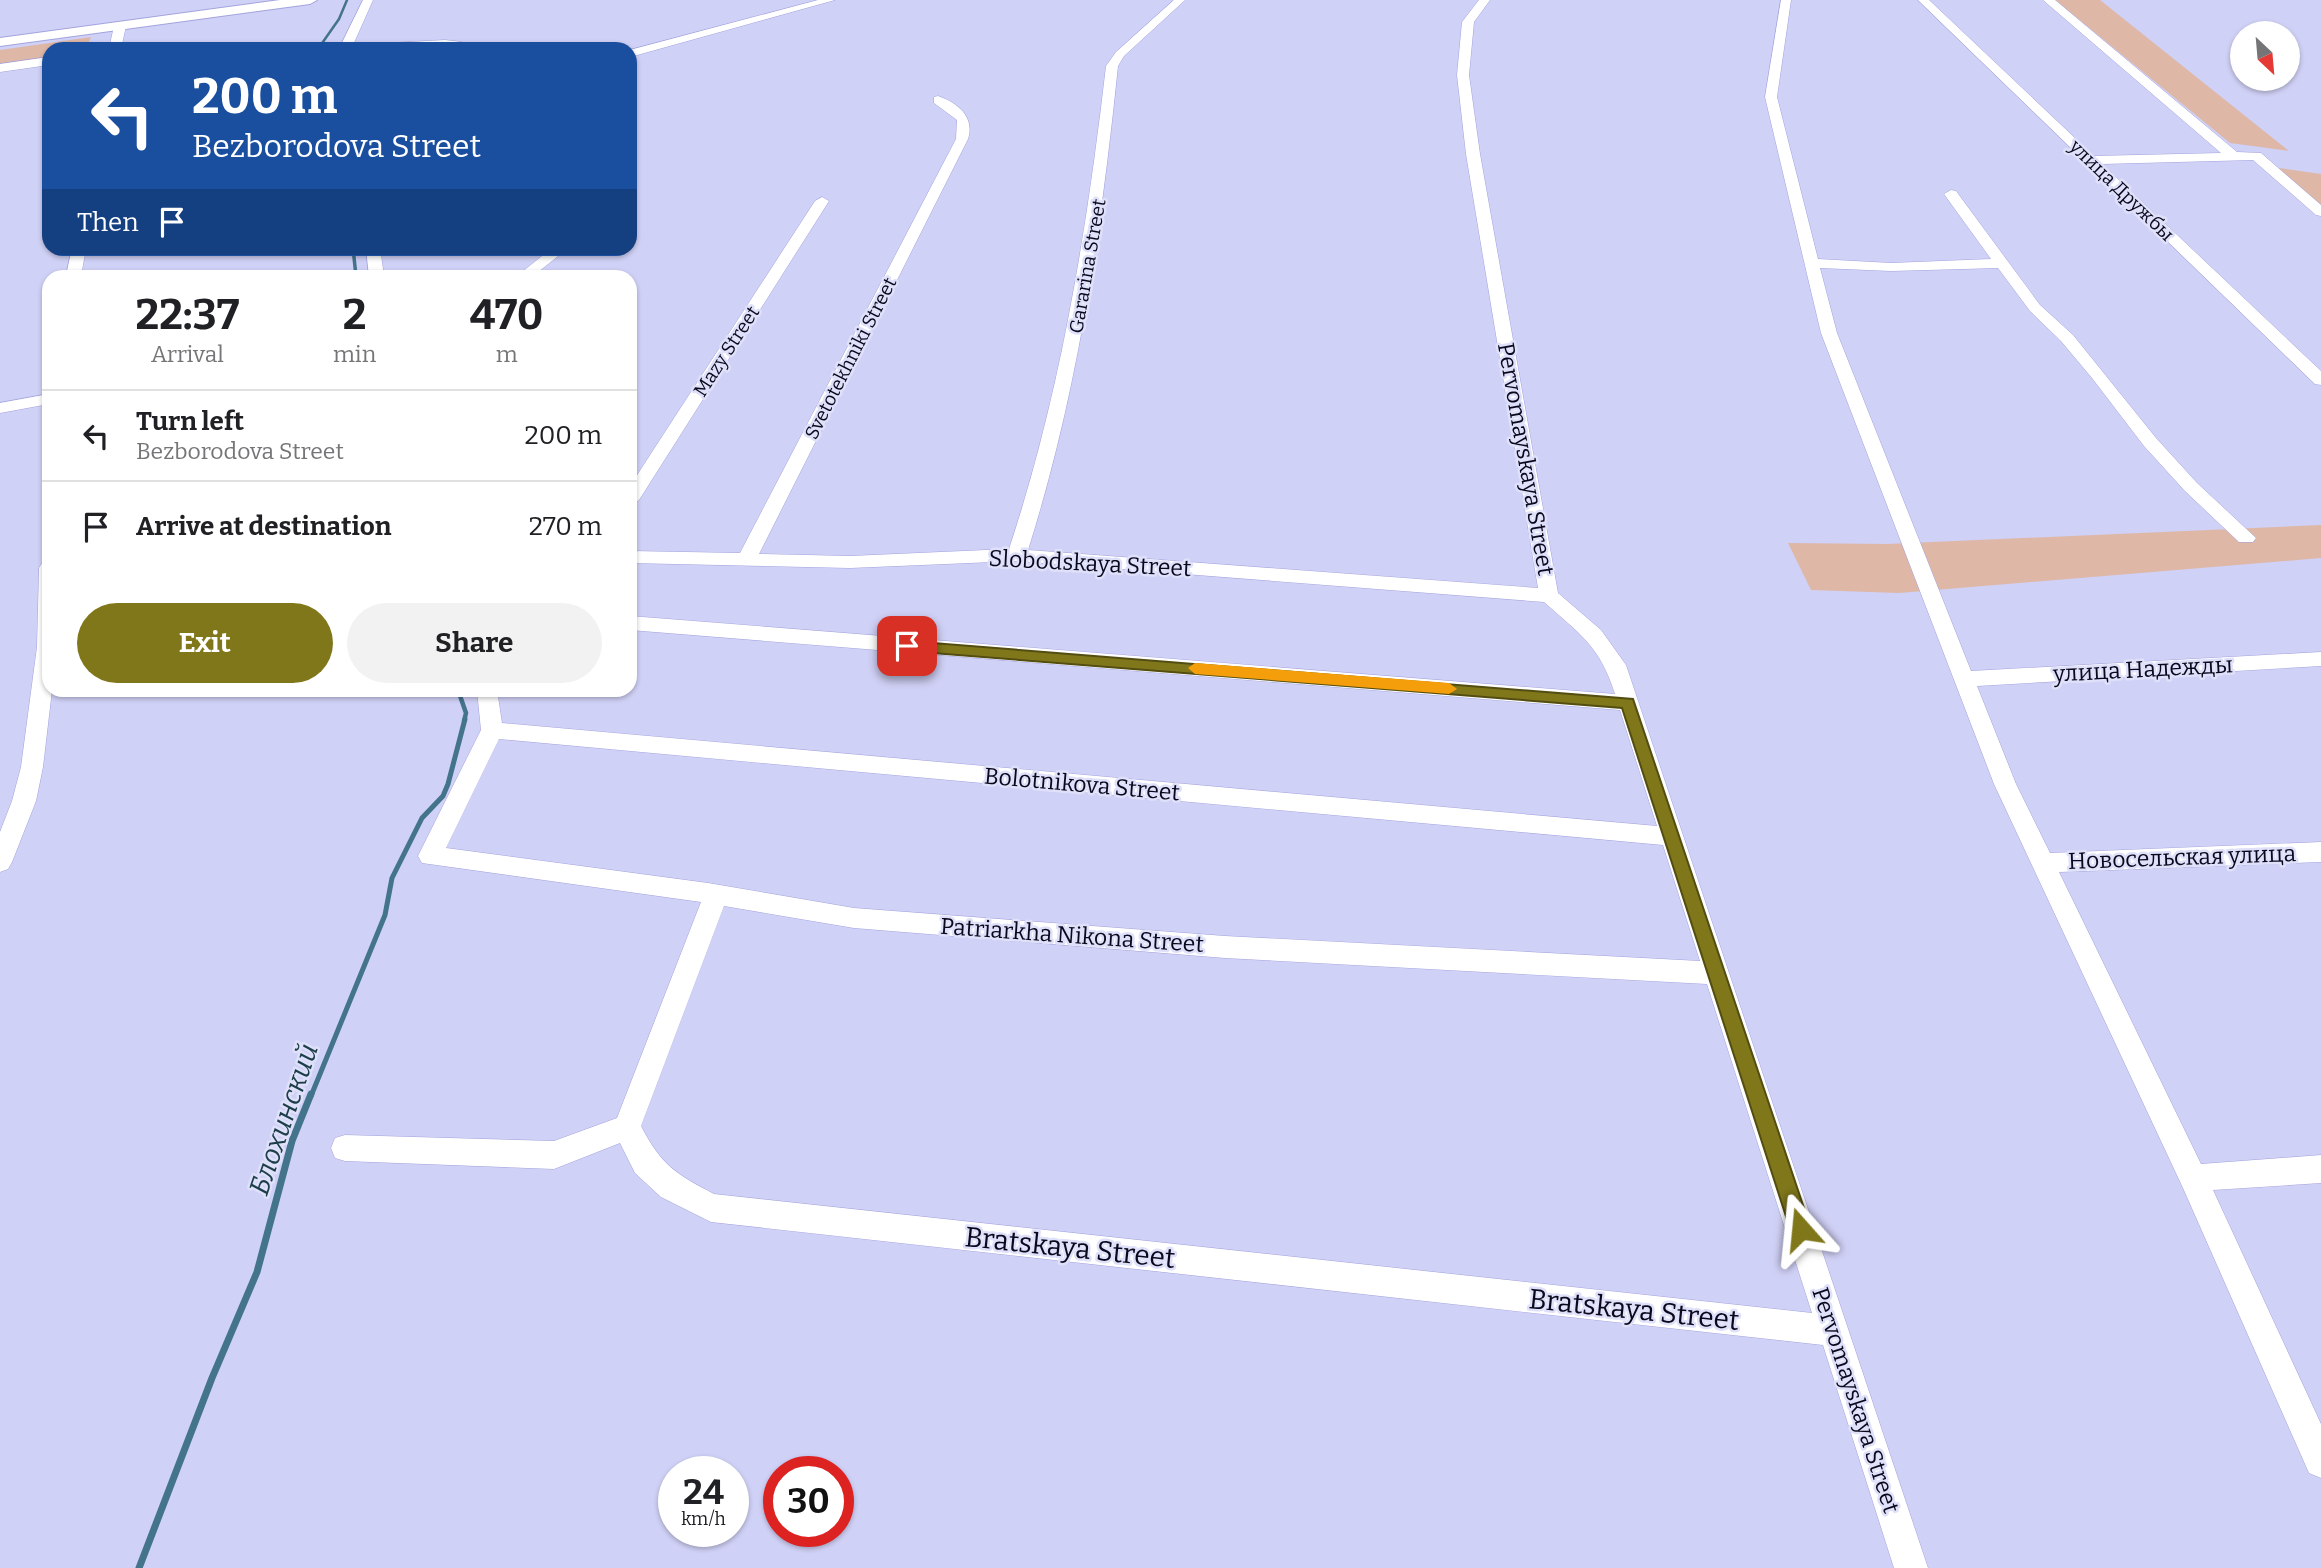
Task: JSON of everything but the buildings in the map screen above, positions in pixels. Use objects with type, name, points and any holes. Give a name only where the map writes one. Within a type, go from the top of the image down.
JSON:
[{"type":"main road","points":[[0,42],[310,0]]},
{"type":"street","points":[[348,42],[368,0]]},
{"type":"street","points":[[637,52],[830,0]]},
{"type":"street","name":"Gararina Street","points":[[1017,555],[1038,495],[1070,361],[1099,194],[1112,66],[1120,54],[1180,0]]},
{"type":"street","name":"Pervomayskaya Street","points":[[1485,0],[1468,22],[1463,75],[1473,154],[1549,596],[1594,635],[1616,665],[1911,1568]]},
{"type":"street","points":[[1786,0],[1771,97],[1829,333],[2005,784],[2193,1178],[2321,1461]]},
{"type":"street","name":"улица Дружбы","points":[[1923,0],[2321,380]]},
{"type":"street","points":[[2048,0],[2233,156]]},
{"type":"street","points":[[117,42],[120,26]]},
{"type":"street","points":[[0,68],[42,62]]},
{"type":"street","name":"Svetotekhniki Street","points":[[746,561],[967,128],[965,120],[938,100]]},
{"type":"street","points":[[2091,160],[2256,156],[2321,212]]},
{"type":"street","points":[[1951,194],[2035,308],[2082,355],[2150,442],[2192,487],[2246,538]]},
{"type":"street","name":"Mazy Street","points":[[637,489],[822,201]]},
{"type":"street","points":[[532,270],[551,256]]},
{"type":"street","points":[[1812,263],[1891,267],[2003,263]]},
{"type":"street","points":[[0,408],[42,399]]},
{"type":"street","name":"Slobodskaya Street","points":[[637,557],[850,562],[1017,555],[1549,596]]},
{"type":"street","points":[[637,624],[1628,703]]},
{"type":"street","name":"улица Надежды","points":[[1964,679],[2321,659]]},
{"type":"street","points":[[0,862],[24,801],[32,767],[42,687]]},
{"type":"street","points":[[488,697],[492,730]]},
{"type":"street","name":"Bolotnikova Street","points":[[492,730],[1673,838]]},
{"type":"street","name":"Patriarkha Nikona Street","points":[[492,730],[430,856],[716,895],[854,918],[1239,947],[1717,973]]},
{"type":"street","name":"Новосельская улица","points":[[2042,863],[2321,852]]},
{"type":"street","points":[[345,1148],[554,1155],[627,1127],[716,895]]},
{"type":"street","name":"Bratskaya Street","points":[[627,1127],[645,1163],[671,1187],[711,1208],[1834,1331]]},
{"type":"street","points":[[2193,1178],[2321,1169]]},
{"type":"shaded area","points":[[2055,0],[2100,0],[2289,151],[2230,143]]},
{"type":"shaded area","points":[[91,37],[89,42],[56,42]]},
{"type":"shaded area","points":[[42,44],[42,60],[0,66],[0,50]]},
{"type":"shaded area","points":[[2265,166],[2321,174],[2321,212]]},
{"type":"shaded area","points":[[2321,525],[2321,558],[1899,593],[1811,590],[1788,543],[1887,544]]},
{"type":"waterway","name":"Блохинский","points":[[323,42],[339,19],[347,0]]},
{"type":"waterway","name":"Блохинский","points":[[354,256],[355,270]]},
{"type":"waterway","name":"Блохинский","points":[[460,697],[466,713],[464,721]]},
{"type":"waterway","name":"Блохинский","points":[[311,1096],[385,915],[392,878],[422,818],[443,796],[448,784],[465,719]]},
{"type":"waterway","name":"Блохинский","points":[[139,1568],[212,1378],[257,1272],[292,1141],[311,1094]]},
{"type":"slow traffic","points":[[1195,668],[1449,689]]},
{"type":"route","points":[[907,646],[1628,703],[1801,1229]]}]
